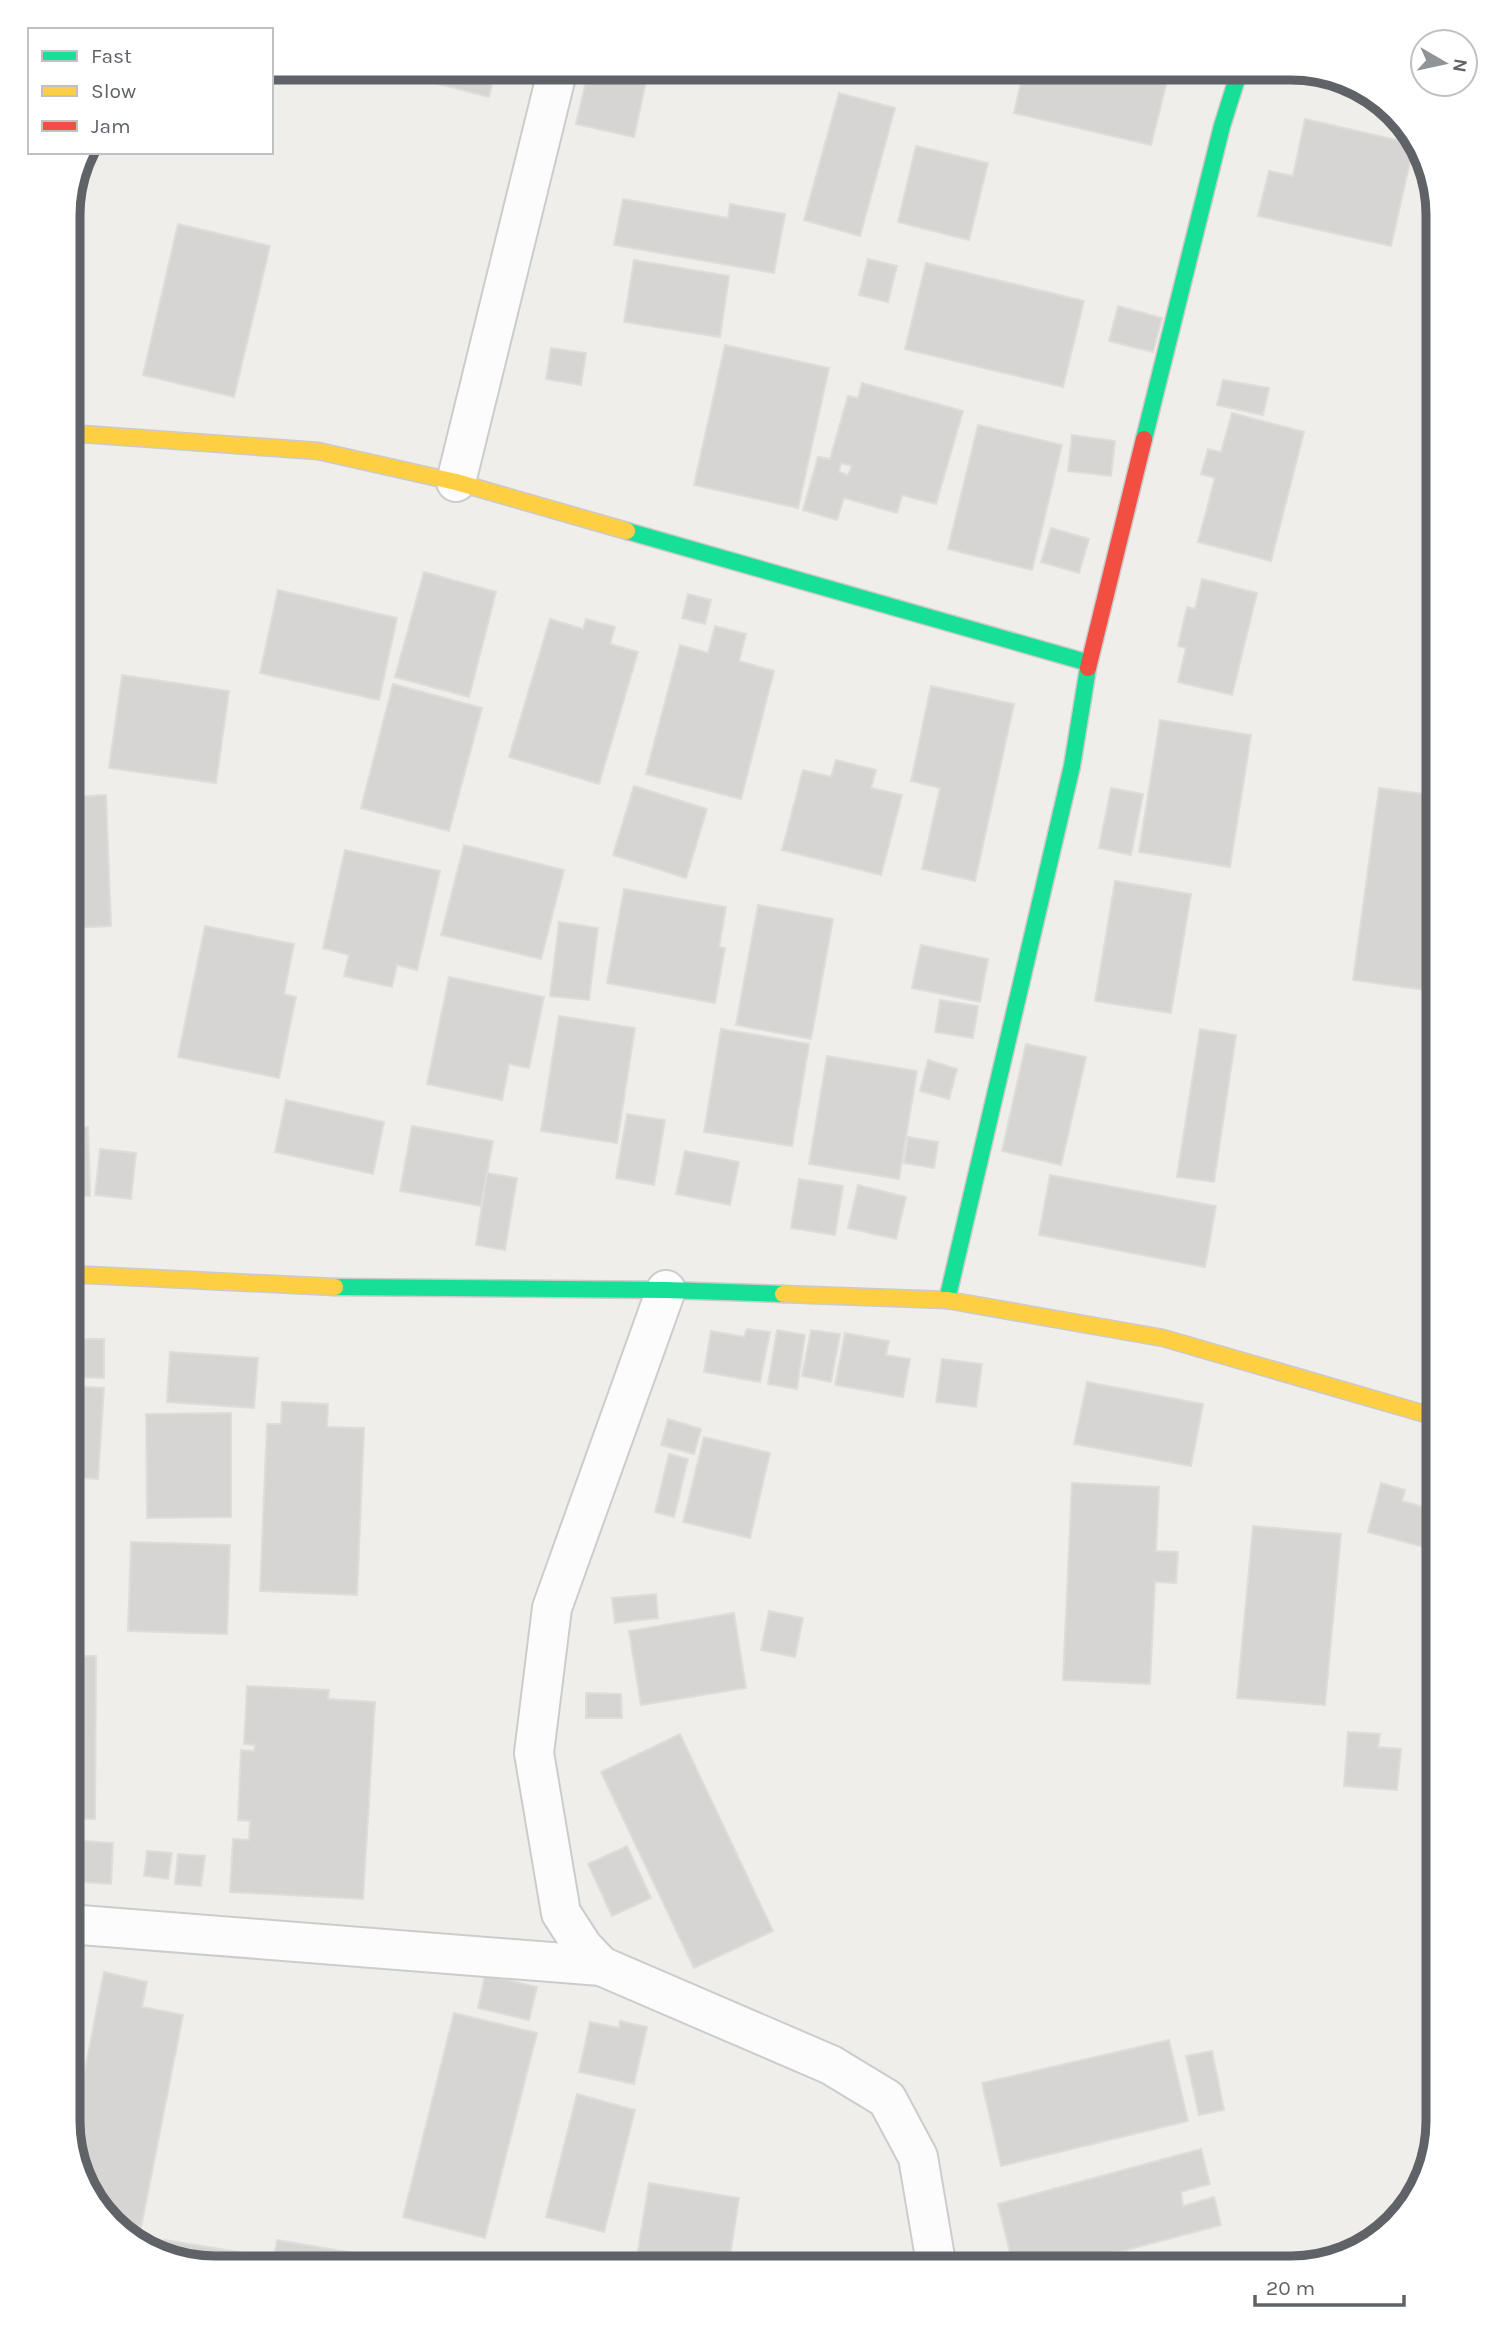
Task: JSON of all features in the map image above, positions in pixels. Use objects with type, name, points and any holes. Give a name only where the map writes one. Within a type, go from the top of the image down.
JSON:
[{"type":"street","points":[[456,481],[555,80]]},
{"type":"street","points":[[947,1300],[1072,766],[1089,663],[1222,126],[1236,81]]},
{"type":"street","points":[[81,434],[318,451],[456,481],[1089,663]]},
{"type":"street","points":[[80,1274],[378,1289],[666,1290],[947,1300],[1163,1338],[1426,1414]]},
{"type":"street","points":[[601,1966],[583,1947],[561,1913],[534,1753],[552,1608],[666,1290]]},
{"type":"street","points":[[80,1925],[601,1966],[831,2065],[887,2099],[918,2157],[935,2256]]},
{"type":"building","points":[[424,80],[493,80],[489,97]]},
{"type":"building","points":[[586,80],[646,80],[634,137],[576,124]]},
{"type":"building","points":[[1021,81],[1167,81],[1151,145],[1014,113]]},
{"type":"building","points":[[839,93],[895,108],[860,236],[804,220]]},
{"type":"building","points":[[1305,119],[1405,142],[1412,154],[1391,246],[1258,216],[1269,171],[1293,176]]},
{"type":"building","points":[[916,146],[988,163],[969,240],[898,222]]},
{"type":"building","points":[[623,199],[728,218],[730,204],[785,214],[774,273],[614,245]]},
{"type":"building","points":[[178,224],[270,246],[234,397],[143,375]]},
{"type":"building","points":[[868,259],[897,266],[888,302],[859,295]]},
{"type":"building","points":[[634,260],[729,276],[720,337],[624,322]]},
{"type":"building","points":[[926,263],[1084,301],[1063,387],[905,349]]},
{"type":"building","points":[[1118,306],[1162,318],[1153,352],[1109,341]]},
{"type":"building","points":[[725,345],[829,368],[798,508],[694,485]]},
{"type":"building","points":[[551,348],[586,353],[581,385],[546,379]]},
{"type":"building","points":[[1223,380],[1269,388],[1263,415],[1217,405]]},
{"type":"building","points":[[862,383],[963,411],[936,504],[902,495],[897,513],[844,498],[837,520],[803,510],[818,457],[830,459],[848,396],[858,398]],"holes":[[[841,463],[852,466],[848,475],[839,472]]]},
{"type":"building","points":[[1232,413],[1304,432],[1271,561],[1198,542],[1215,478],[1201,474],[1208,449],[1221,452]]},
{"type":"building","points":[[978,425],[1062,445],[1032,570],[948,549]]},
{"type":"building","points":[[1072,435],[1115,441],[1111,476],[1068,471]]},
{"type":"building","points":[[1051,528],[1089,539],[1079,573],[1041,562]]},
{"type":"building","points":[[424,572],[496,592],[469,697],[395,677]]},
{"type":"building","points":[[1202,579],[1257,593],[1232,695],[1178,682],[1186,648],[1178,646],[1187,607],[1195,609]]},
{"type":"building","points":[[278,590],[397,618],[379,700],[260,673]]},
{"type":"building","points":[[688,594],[711,600],[705,624],[682,618]]},
{"type":"building","points":[[550,619],[583,629],[586,619],[615,627],[610,644],[638,652],[599,784],[509,757]]},
{"type":"building","points":[[715,626],[746,634],[739,661],[774,671],[741,799],[646,774],[680,645],[708,653]]},
{"type":"building","points":[[122,675],[229,691],[216,783],[109,768]]},
{"type":"building","points":[[393,684],[482,708],[449,831],[361,808]]},
{"type":"building","points":[[931,686],[1014,704],[975,881],[922,869],[940,788],[911,781]]},
{"type":"building","points":[[1160,720],[1251,735],[1230,867],[1139,852]]},
{"type":"building","points":[[836,760],[876,770],[871,788],[902,795],[881,875],[782,850],[803,770],[831,777]]},
{"type":"building","points":[[634,786],[707,809],[686,878],[613,855]]},
{"type":"building","points":[[1111,788],[1143,794],[1131,855],[1099,848]]},
{"type":"building","points":[[1379,788],[1426,794],[1426,990],[1353,980]]},
{"type":"building","points":[[106,795],[111,926],[81,927],[81,796]]},
{"type":"building","points":[[464,845],[564,870],[541,959],[441,935]]},
{"type":"building","points":[[345,850],[440,871],[417,970],[397,965],[392,987],[344,976],[349,955],[323,948]]},
{"type":"building","points":[[1115,881],[1191,894],[1171,1013],[1095,1001]]},
{"type":"building","points":[[624,889],[726,907],[719,947],[725,948],[715,1003],[607,983]]},
{"type":"building","points":[[758,905],[833,919],[811,1039],[736,1025]]},
{"type":"building","points":[[559,922],[598,928],[589,1000],[550,996]]},
{"type":"building","points":[[205,926],[294,944],[284,994],[296,997],[279,1078],[178,1057]]},
{"type":"building","points":[[921,945],[988,959],[980,1002],[912,988]]},
{"type":"building","points":[[449,977],[544,997],[529,1068],[509,1064],[502,1100],[427,1084]]},
{"type":"building","points":[[940,1000],[978,1006],[973,1038],[935,1032]]},
{"type":"building","points":[[559,1016],[635,1028],[617,1143],[541,1131]]},
{"type":"building","points":[[721,1029],[809,1044],[792,1146],[704,1132]]},
{"type":"building","points":[[1200,1029],[1236,1035],[1214,1182],[1177,1177]]},
{"type":"building","points":[[1026,1044],[1086,1057],[1061,1165],[1002,1151]]},
{"type":"building","points":[[827,1056],[917,1071],[899,1179],[809,1164]]},
{"type":"building","points":[[928,1060],[957,1069],[949,1099],[920,1091]]},
{"type":"building","points":[[286,1100],[384,1122],[373,1174],[275,1152]]},
{"type":"building","points":[[627,1114],[665,1120],[654,1185],[616,1178]]},
{"type":"building","points":[[412,1126],[493,1141],[481,1206],[400,1191]]},
{"type":"building","points":[[81,1127],[88,1127],[90,1196],[80,1196]]},
{"type":"building","points":[[908,1137],[938,1142],[934,1168],[904,1163]]},
{"type":"building","points":[[100,1149],[136,1153],[131,1199],[95,1195]]},
{"type":"building","points":[[685,1151],[739,1162],[730,1205],[676,1194]]},
{"type":"building","points":[[487,1173],[517,1178],[505,1250],[476,1245]]},
{"type":"building","points":[[1050,1175],[1216,1206],[1205,1267],[1039,1235]]},
{"type":"building","points":[[799,1179],[843,1186],[835,1235],[791,1228]]},
{"type":"building","points":[[858,1185],[906,1197],[896,1239],[848,1228]]},
{"type":"building","points":[[747,1329],[770,1332],[760,1382],[704,1372],[711,1331],[744,1337]]},
{"type":"building","points":[[777,1330],[805,1335],[797,1389],[768,1384]]},
{"type":"building","points":[[811,1330],[840,1334],[831,1382],[802,1376]]},
{"type":"building","points":[[845,1333],[889,1341],[886,1355],[910,1359],[903,1397],[835,1385]]},
{"type":"building","points":[[80,1339],[104,1339],[104,1378],[80,1377]]},
{"type":"building","points":[[170,1352],[258,1358],[254,1408],[167,1402]]},
{"type":"building","points":[[942,1359],[982,1364],[976,1407],[936,1402]]},
{"type":"building","points":[[1087,1382],[1203,1404],[1191,1466],[1074,1444]]},
{"type":"building","points":[[80,1387],[104,1388],[98,1479],[80,1478]]},
{"type":"building","points":[[282,1402],[328,1404],[327,1427],[364,1428],[357,1595],[260,1591],[267,1424],[281,1424]]},
{"type":"building","points":[[231,1413],[231,1517],[147,1518],[146,1414]]},
{"type":"building","points":[[668,1419],[701,1429],[694,1454],[661,1445]]},
{"type":"building","points":[[704,1437],[770,1453],[750,1538],[683,1522]]},
{"type":"building","points":[[669,1454],[688,1459],[674,1517],[655,1512]]},
{"type":"building","points":[[1072,1483],[1159,1487],[1156,1551],[1178,1552],[1176,1583],[1155,1582],[1150,1684],[1063,1680]]},
{"type":"building","points":[[1381,1483],[1405,1490],[1402,1501],[1426,1508],[1424,1547],[1368,1532]]},
{"type":"building","points":[[1253,1526],[1341,1534],[1325,1705],[1237,1698]]},
{"type":"building","points":[[131,1542],[230,1545],[227,1634],[128,1631]]},
{"type":"building","points":[[656,1594],[658,1618],[615,1623],[612,1598]]},
{"type":"building","points":[[769,1611],[803,1618],[795,1657],[761,1650]]},
{"type":"building","points":[[734,1613],[746,1688],[641,1705],[629,1631]]},
{"type":"building","points":[[80,1656],[96,1656],[95,1819],[80,1818]]},
{"type":"building","points":[[247,1686],[329,1690],[328,1699],[375,1702],[363,1899],[230,1892],[233,1839],[249,1840],[250,1821],[238,1820],[241,1750],[254,1751],[255,1745],[244,1744]]},
{"type":"building","points":[[586,1693],[621,1694],[622,1718],[586,1718]]},
{"type":"building","points":[[1348,1732],[1380,1734],[1378,1747],[1401,1749],[1397,1790],[1344,1786]]},
{"type":"building","points":[[680,1734],[773,1931],[694,1968],[601,1772]]},
{"type":"building","points":[[80,1841],[113,1843],[111,1884],[80,1882]]},
{"type":"building","points":[[627,1846],[651,1898],[612,1916],[588,1864]]},
{"type":"building","points":[[147,1851],[172,1853],[168,1879],[144,1876]]},
{"type":"building","points":[[178,1854],[205,1856],[201,1886],[175,1884]]},
{"type":"building","points":[[104,1972],[147,1982],[142,2007],[183,2015],[141,2227],[126,2223],[103,2197],[94,2181],[83,2148],[80,2095]]},
{"type":"building","points":[[485,1975],[537,1987],[529,2020],[478,2008]]},
{"type":"building","points":[[454,2013],[537,2033],[485,2238],[403,2217]]},
{"type":"building","points":[[620,2021],[647,2027],[634,2084],[579,2072],[590,2022],[619,2028]]},
{"type":"building","points":[[1169,2040],[1188,2121],[1001,2166],[982,2083]]},
{"type":"building","points":[[1212,2051],[1224,2110],[1199,2115],[1186,2056]]},
{"type":"building","points":[[577,2094],[635,2110],[604,2232],[546,2217]]},
{"type":"building","points":[[1201,2149],[1210,2184],[1181,2192],[1183,2206],[1214,2197],[1221,2225],[1104,2256],[1011,2256],[998,2204]]},
{"type":"building","points":[[649,2183],[739,2198],[730,2256],[637,2256]]},
{"type":"building","points":[[165,2240],[251,2254],[206,2256],[164,2246]]},
{"type":"building","points":[[277,2240],[360,2254],[360,2256],[274,2256]]},
{"type":"traffic: fast","points":[[1144,439],[1222,126],[1236,81]]},
{"type":"traffic: fast","points":[[627,531],[1089,663]]},
{"type":"traffic: fast","points":[[947,1300],[1072,766],[1088,668]]},
{"type":"traffic: fast","points":[[335,1287],[666,1290],[783,1294]]},
{"type":"traffic: slow","points":[[81,434],[318,451],[456,482],[627,531]]},
{"type":"traffic: slow","points":[[80,1275],[335,1287]]},
{"type":"traffic: slow","points":[[783,1294],[947,1300],[1163,1338],[1426,1414]]},
{"type":"traffic: jam","points":[[1088,668],[1144,439]]}]
